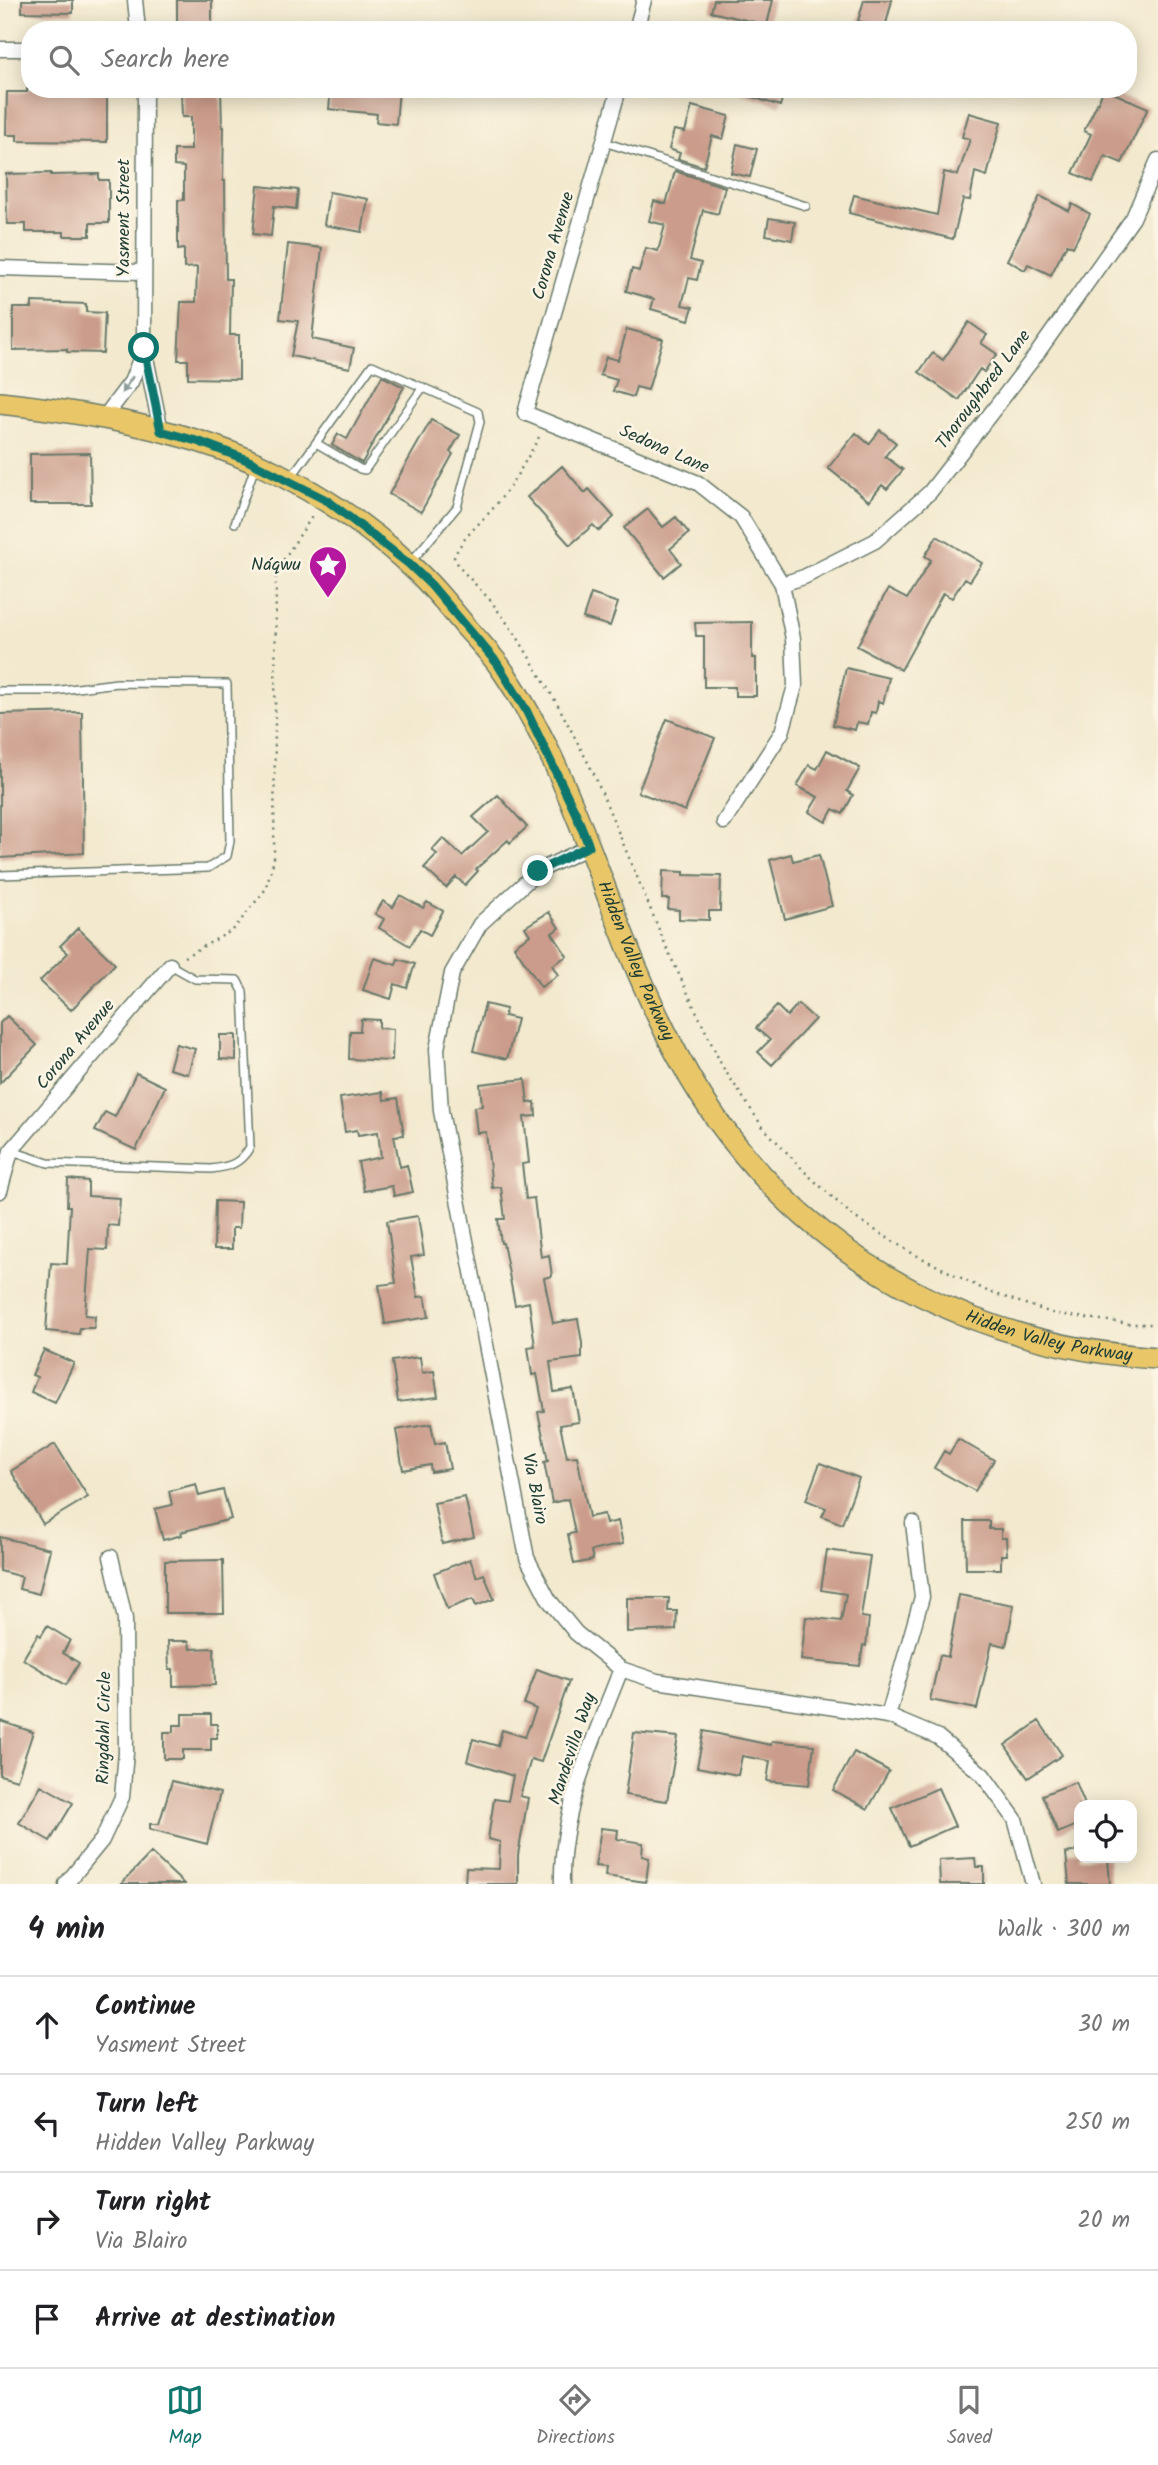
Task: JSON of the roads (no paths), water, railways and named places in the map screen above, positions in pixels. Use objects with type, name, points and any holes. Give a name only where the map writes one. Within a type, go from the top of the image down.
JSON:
[{"type":"main road","name":"Hidden Valley Parkway","points":[[0,403],[103,419],[200,442],[256,465],[328,501],[409,564],[431,585],[497,663],[526,710],[576,814],[634,964],[662,1026],[687,1072],[733,1141],[778,1192],[832,1239],[871,1267],[921,1296],[983,1323],[1049,1344],[1115,1355],[1158,1358]]},
{"type":"street","points":[[135,0],[137,21]]},
{"type":"street","points":[[639,21],[645,0]]},
{"type":"street","points":[[0,49],[21,50]]},
{"type":"street","name":"Yasment Street","points":[[145,98],[144,348],[161,431]]},
{"type":"street","name":"Corona Avenue","points":[[525,413],[616,98]]},
{"type":"street","name":"Thoroughbred Lane","points":[[782,583],[804,577],[875,541],[930,492],[1036,355],[1133,218],[1158,160]]},
{"type":"street","points":[[0,268],[143,272]]},
{"type":"street","name":"Yasment Street","points":[[103,419],[131,382],[144,348]]},
{"type":"street","name":"Sedona Lane","points":[[525,413],[698,483],[741,517],[782,583],[793,639],[795,686],[782,732],[724,822]]},
{"type":"street","name":"Via Blairo","points":[[589,846],[538,871],[480,924],[452,973],[437,1049],[441,1111],[527,1558],[549,1600],[576,1633],[621,1669],[657,1681],[888,1716],[938,1737],[983,1775],[1015,1819],[1033,1884]]},
{"type":"street","name":"Corona Avenue","points":[[0,1191],[6,1151],[170,965]]},
{"type":"street","points":[[888,1716],[922,1597],[913,1523]]},
{"type":"street","name":"Ringdahl Circle","points":[[66,1884],[102,1840],[122,1797],[126,1753],[125,1619],[111,1557]]},
{"type":"street","name":"Mandevilla Way","points":[[562,1884],[562,1867],[574,1794],[621,1669]]},
{"type":"lane","points":[[604,142],[806,206]]},
{"type":"lane","points":[[289,481],[372,365],[478,412],[480,422],[457,508],[409,564]]},
{"type":"lane","points":[[316,443],[360,470],[365,470],[423,387]]},
{"type":"lane","points":[[235,523],[256,465]]},
{"type":"lane","points":[[0,691],[54,691],[117,683],[227,684],[230,841],[227,856],[208,868],[0,875]]},
{"type":"lane","points":[[6,1151],[48,1163],[211,1169],[231,1166],[243,1159],[250,1147],[243,991],[237,980],[195,979],[170,965]]},
{"type":"place","name":"Náqwu","points":[[328,599]]}]
